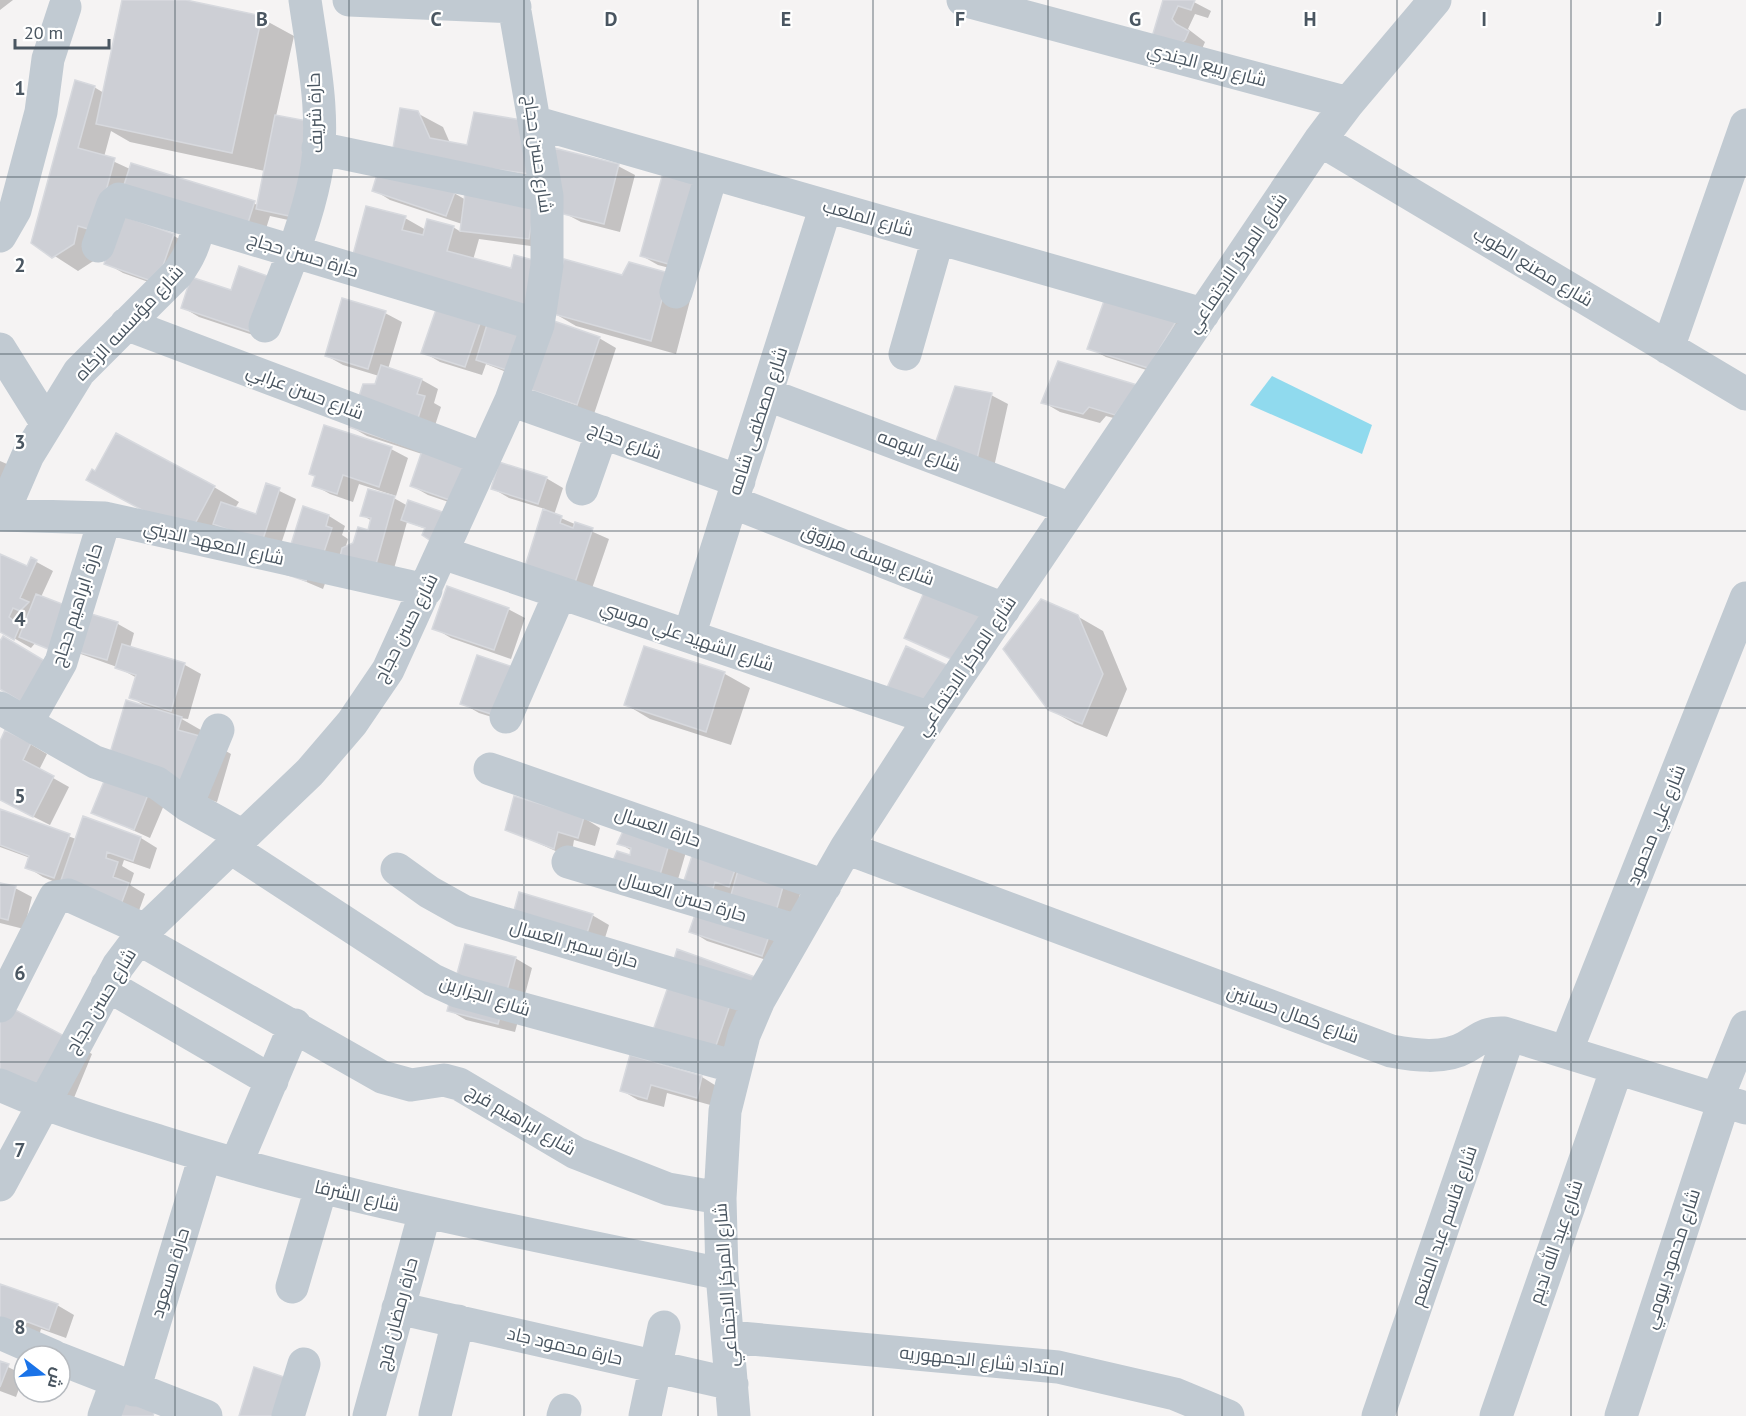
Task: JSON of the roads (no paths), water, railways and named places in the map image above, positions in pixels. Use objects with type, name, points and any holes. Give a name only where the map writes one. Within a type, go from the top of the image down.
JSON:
[{"type":"street","name":"حارة شريف","points":[[265,326],[292,252],[315,178],[318,148],[316,89],[305,0]]},
{"type":"street","points":[[361,0],[514,4]]},
{"type":"street","name":"شارع ربيع الجندي","points":[[963,0],[1348,103]]},
{"type":"street","name":"شارع المركز الاجتماعي","points":[[734,1416],[722,1274],[720,1198],[725,1111],[744,1035],[759,1000],[846,848],[930,718],[1320,140],[1425,2]]},
{"type":"street","name":"شارع حسن حجاج","points":[[0,1185],[107,985],[142,935],[310,772],[352,723],[388,670],[511,400],[538,325],[547,265],[547,196],[514,4]]},
{"type":"street","points":[[0,236],[15,210],[41,112],[48,59],[65,7]]},
{"type":"street","name":"شارع الملعب","points":[[534,122],[1203,314]]},
{"type":"street","points":[[1668,348],[1746,125]]},
{"type":"street","name":"شارع مصنع الطوب","points":[[1320,140],[1746,394]]},
{"type":"street","points":[[318,148],[547,196]]},
{"type":"street","points":[[676,292],[712,173]]},
{"type":"street","name":"حارة حسن حجاج","points":[[98,246],[113,204],[119,199],[538,325]]},
{"type":"street","name":"شارع مصطفى شامه","points":[[689,636],[826,206]]},
{"type":"street","name":"شارع مؤسسه الزكاه","points":[[1,515],[28,455],[79,372],[177,274],[188,260],[196,243],[199,224]]},
{"type":"street","points":[[905,354],[938,238]]},
{"type":"street","name":"شارع حسن عرابي","points":[[126,324],[484,459]]},
{"type":"street","points":[[0,349],[47,424]]},
{"type":"street","name":"شارع البومه","points":[[766,394],[1071,508]]},
{"type":"street","name":"شارع حجاج","points":[[511,400],[602,432],[735,491]]},
{"type":"street","points":[[582,489],[602,432]]},
{"type":"street","name":"شارع يوسف مرزوق","points":[[735,491],[1004,609]]},
{"type":"street","name":"شارع المعهد الديني","points":[[1,515],[105,518],[426,590]]},
{"type":"street","name":"حارة ابراهيم حجاج","points":[[9,718],[61,662],[105,518]]},
{"type":"street","name":"شارع الشهيد علي موسي","points":[[443,553],[930,718]]},
{"type":"street","points":[[506,717],[560,593]]},
{"type":"street","name":"شارع علي محمود","points":[[1566,1052],[1746,598]]},
{"type":"street","name":"شارع الجزارين","points":[[9,718],[95,762],[157,783],[433,980],[457,991],[735,1067]]},
{"type":"street","points":[[187,805],[222,737]]},
{"type":"street","name":"حارة العسال","points":[[490,769],[825,886]]},
{"type":"street","name":"شارع كمال حسانين","points":[[846,848],[1391,1051],[1415,1055],[1441,1054],[1466,1048],[1482,1035],[1493,1033],[1509,1035],[1729,1103]]},
{"type":"street","name":"حارة حسن العسال","points":[[568,862],[798,931]]},
{"type":"street","name":"حارة سمير العسال","points":[[397,869],[429,892],[464,911],[759,1000]]},
{"type":"street","name":"شارع ابراهيم فرج","points":[[0,1006],[55,897],[68,895],[142,935],[382,1077],[411,1085],[444,1080],[459,1084],[576,1153],[668,1189],[720,1198]]},
{"type":"street","points":[[107,985],[272,1081]]},
{"type":"street","points":[[236,1164],[295,1025]]},
{"type":"street","name":"شارع محمود بيومي","points":[[1621,1416],[1729,1103],[1746,1027]]},
{"type":"street","name":"شارع قاسم عبد المنعم","points":[[1378,1416],[1509,1035]]},
{"type":"street","name":"شارع عبد الله نديم","points":[[1496,1416],[1617,1068]]},
{"type":"street","name":"شارع الشرفا","points":[[0,1085],[43,1104],[205,1156],[321,1188],[424,1212],[722,1274]]},
{"type":"street","name":"حارة مسعود","points":[[104,1416],[125,1387],[205,1156]]},
{"type":"street","points":[[292,1287],[321,1188]]},
{"type":"street","name":"حارة رمضان فرج","points":[[369,1416],[424,1212]]},
{"type":"street","name":"حارة محمود جاد","points":[[399,1308],[732,1384]]},
{"type":"street","points":[[435,1415],[458,1321]]},
{"type":"street","points":[[645,1416],[664,1327]]},
{"type":"street","points":[[0,1333],[25,1344]]},
{"type":"street","name":"امتداد شارع الجمهوريه","points":[[729,1337],[1058,1367],[1175,1394],[1228,1416]]},
{"type":"street","points":[[72,1364],[125,1387],[206,1416]]},
{"type":"street","points":[[288,1416],[304,1364]]},
{"type":"water","points":[[1272,376],[1372,425],[1362,454],[1250,405]]}]
